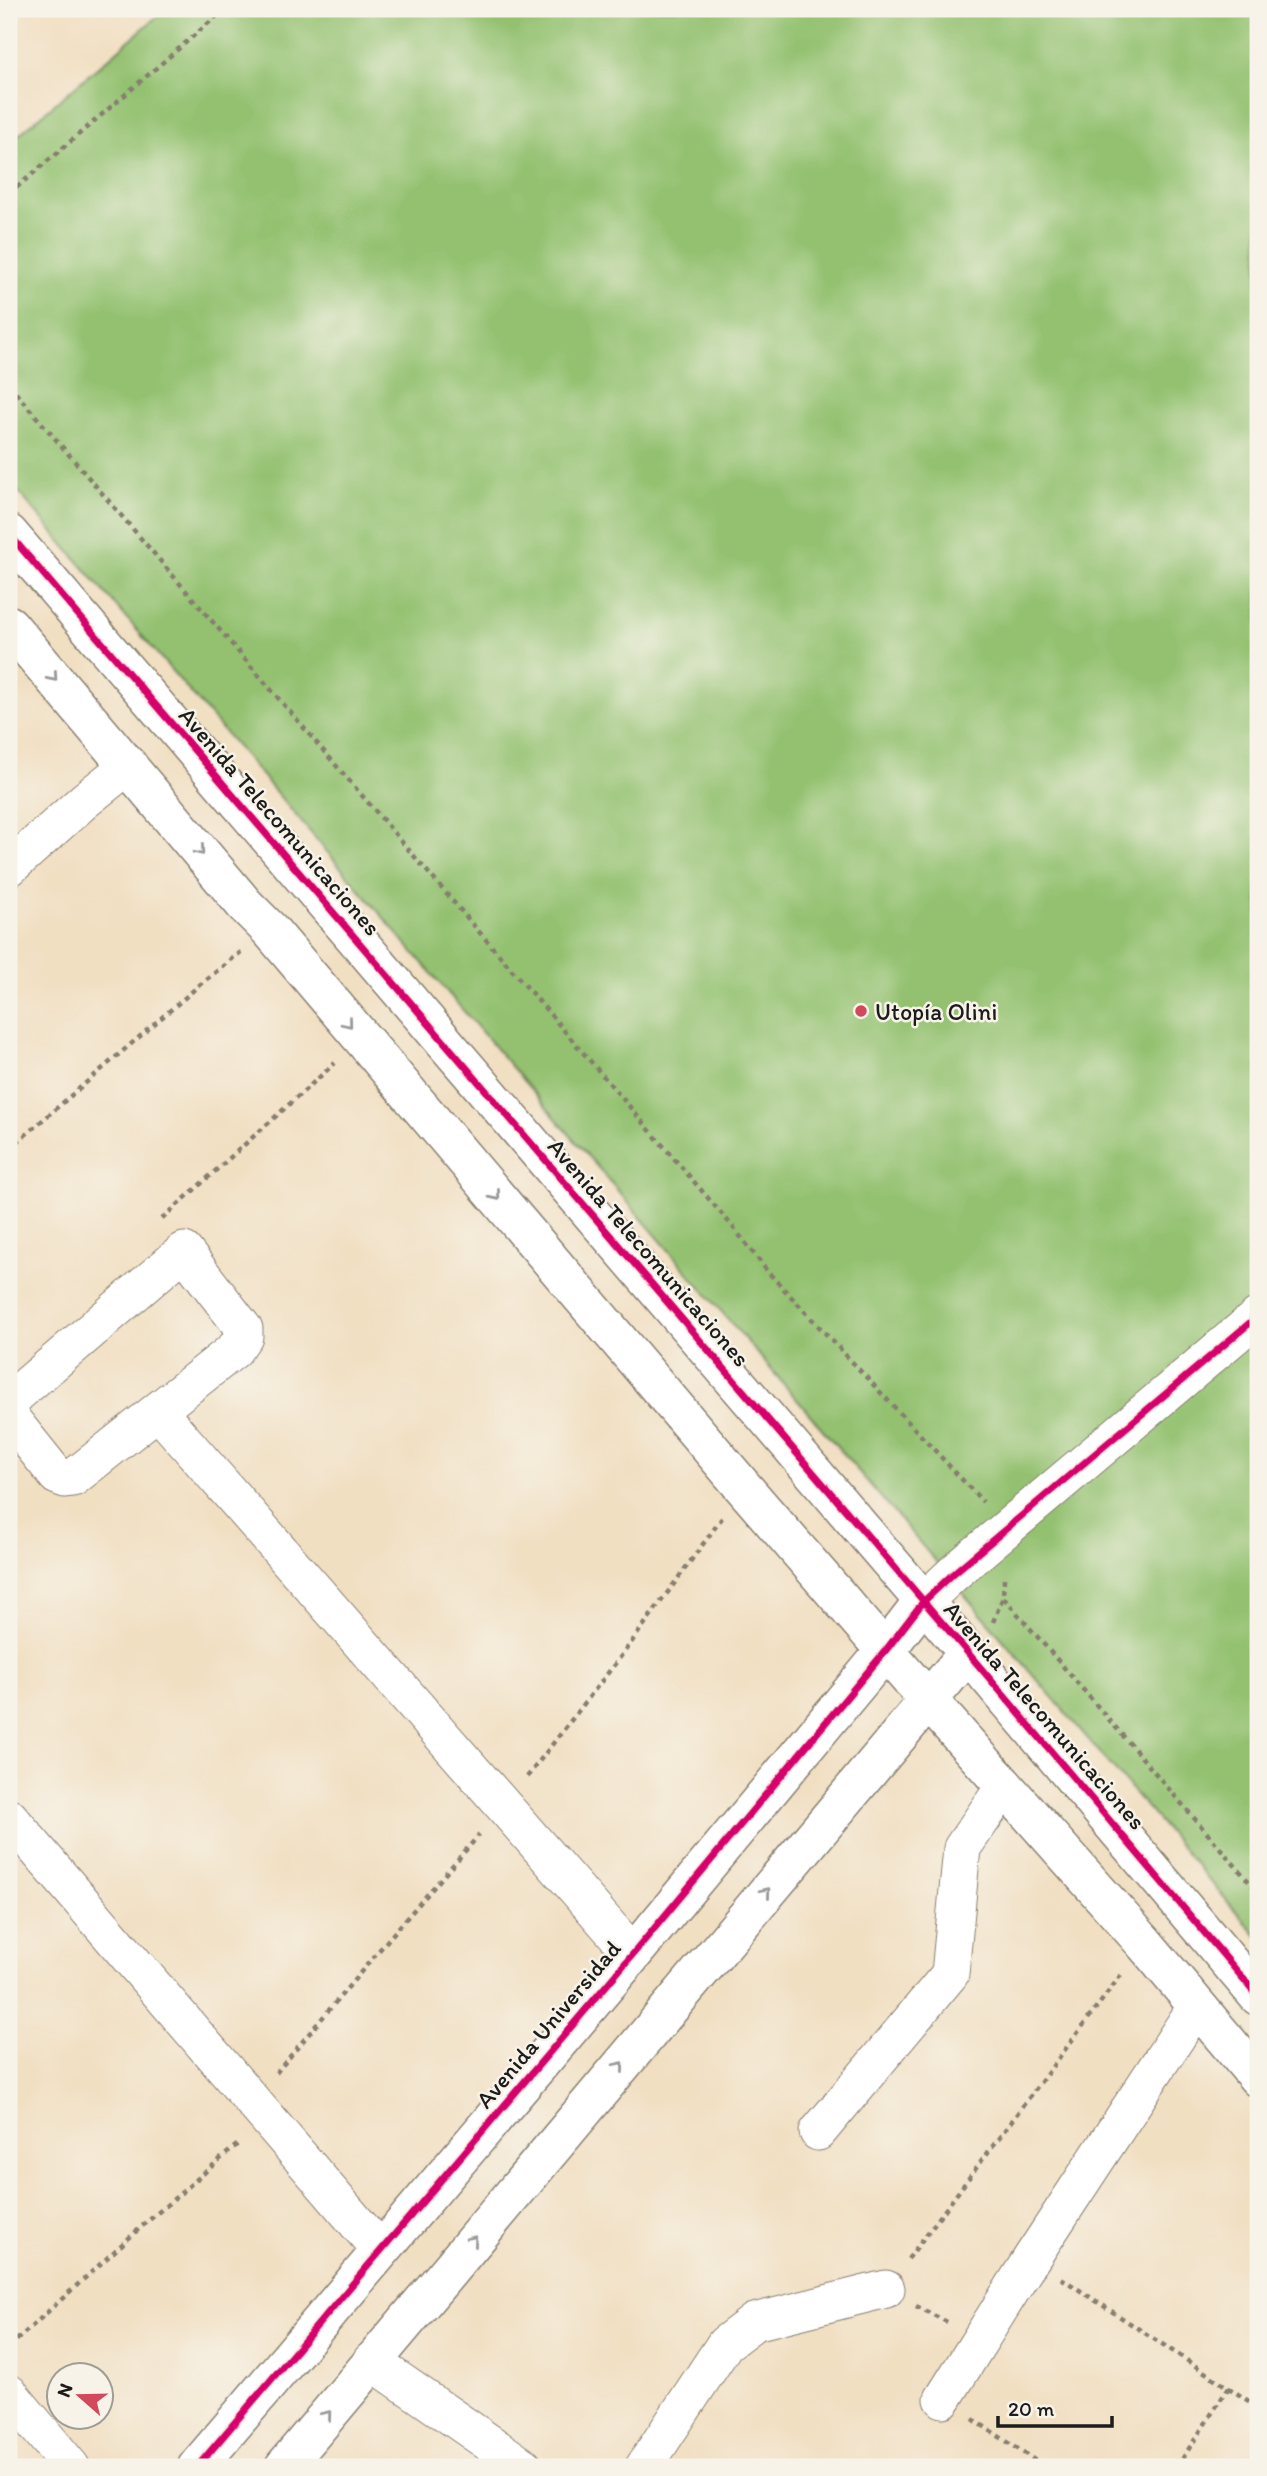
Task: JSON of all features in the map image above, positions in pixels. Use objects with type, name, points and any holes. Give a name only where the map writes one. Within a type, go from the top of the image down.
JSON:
[{"type":"street","name":"Avenida Telecomunicaciones","points":[[9,534],[968,1653],[1258,1996]]},
{"type":"street","points":[[9,625],[744,1488],[1258,2078]]},
{"type":"street","points":[[9,868],[129,765]]},
{"type":"street","points":[[9,1406],[16,1395],[184,1251],[240,1323],[244,1336],[234,1350],[81,1473],[65,1479],[57,1475],[9,1416]]},
{"type":"street","points":[[923,1602],[1007,1527],[1258,1315]]},
{"type":"street","points":[[158,1411],[633,1954]]},
{"type":"street","name":"Avenida Universidad","points":[[197,2467],[633,1954],[923,1602]]},
{"type":"street","points":[[284,2467],[968,1653]]},
{"type":"street","points":[[818,2132],[950,1974],[962,1848],[1005,1786]]},
{"type":"street","points":[[9,1817],[380,2250]]},
{"type":"street","points":[[943,2399],[1197,2006]]},
{"type":"street","points":[[644,2467],[725,2344],[754,2322],[886,2289]]},
{"type":"street","points":[[371,2361],[524,2467]]},
{"type":"street","points":[[9,2393],[71,2467]]},
{"type":"path","points":[[9,194],[225,9]]},
{"type":"path","points":[[9,385],[724,1216],[768,1272],[1007,1527],[1003,1597],[1258,1892]]},
{"type":"path","points":[[9,1149],[204,982],[270,930]]},
{"type":"path","points":[[184,1251],[162,1218],[362,1039]]},
{"type":"path","points":[[9,2347],[140,2228],[259,2126],[252,2101],[391,1935],[504,1808],[625,1651],[744,1488]]},
{"type":"path","points":[[981,2340],[886,2289],[1144,1944]]},
{"type":"path","points":[[1031,2259],[1258,2407]]},
{"type":"path","points":[[1177,2467],[1229,2388]]},
{"type":"path","points":[[943,2399],[1045,2467]]},
{"type":"green space","name":"Utopía Olini","points":[[166,9],[1258,9],[1258,1937],[9,481],[9,143]]},
{"type":"cycle path","points":[[9,534],[968,1653],[1258,1996]]},
{"type":"cycle path","points":[[197,2467],[633,1954],[923,1602],[1258,1316]]},
{"type":"place","name":"Utopía Olini","points":[[861,1011]]}]
